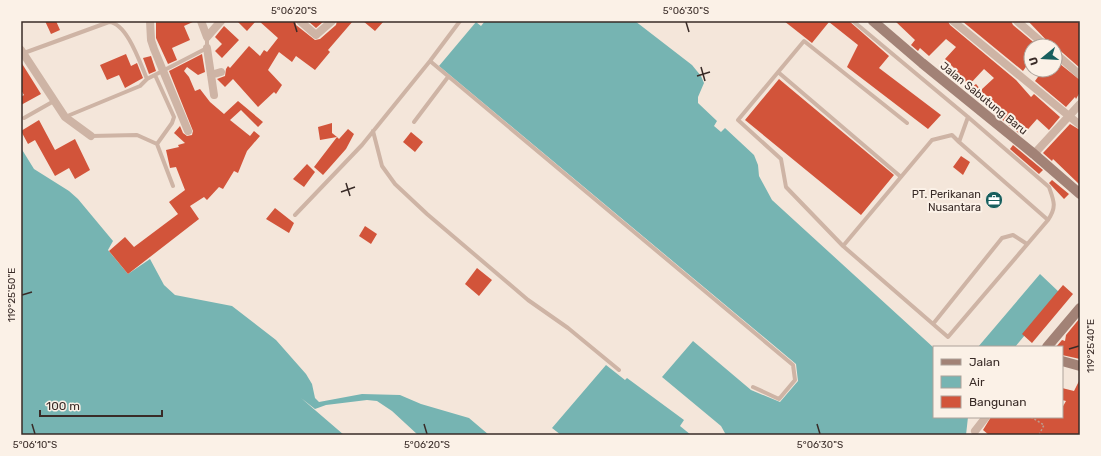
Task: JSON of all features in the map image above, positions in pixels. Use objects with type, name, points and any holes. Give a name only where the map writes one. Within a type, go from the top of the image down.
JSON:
[{"type":"street","points":[[150,21],[151,40],[188,132]]},
{"type":"street","points":[[200,21],[207,37],[221,21]]},
{"type":"street","points":[[300,21],[316,35],[332,21]]},
{"type":"street","name":"Jalan Sabutung Baru","points":[[874,21],[922,63],[1034,154],[1080,194]]},
{"type":"street","points":[[953,21],[1080,125]]},
{"type":"street","points":[[1017,21],[1037,38]]},
{"type":"street","points":[[207,48],[214,95]]},
{"type":"street","points":[[22,51],[65,117],[91,136]]},
{"type":"street","points":[[1063,60],[1080,75]]},
{"type":"street","points":[[211,75],[221,72]]},
{"type":"street","points":[[1034,154],[1080,104]]},
{"type":"street","points":[[1048,346],[1080,308]]},
{"type":"street","points":[[1063,360],[1080,366]]},
{"type":"street","points":[[975,431],[985,418]]},
{"type":"lane","points":[[295,215],[373,130],[430,61],[460,21]]},
{"type":"lane","points":[[853,21],[968,117],[1048,187],[1055,202],[1054,210],[1048,220],[948,337],[843,246],[786,187],[781,159],[738,120],[804,41],[907,124]]},
{"type":"lane","points":[[22,51],[109,22],[114,22],[121,26],[127,35],[146,79]]},
{"type":"lane","points":[[65,117],[140,86],[146,79],[207,48],[207,37]]},
{"type":"lane","points":[[430,61],[793,365],[795,380],[779,399],[754,387]]},
{"type":"lane","points":[[778,72],[901,177]]},
{"type":"lane","points":[[155,75],[174,117],[172,123],[157,144]]},
{"type":"lane","points":[[414,122],[448,77]]},
{"type":"lane","points":[[24,118],[54,101]]},
{"type":"lane","points":[[958,142],[968,117]]},
{"type":"lane","points":[[373,130],[382,166],[395,184],[427,214],[528,300],[568,328],[619,370]]},
{"type":"lane","points":[[843,246],[932,140],[952,135],[958,142],[1048,220]]},
{"type":"lane","points":[[91,136],[137,136],[157,144],[173,186]]},
{"type":"lane","points":[[933,324],[1002,238],[1013,235],[1027,244]]},
{"type":"path","points":[[1033,418],[1044,425],[1039,435]]},
{"type":"water","points":[[485,21],[635,21],[692,65],[701,76],[704,83],[698,97],[698,103],[717,121],[714,126],[721,132],[725,128],[754,155],[758,165],[759,176],[772,200],[933,347],[933,418],[968,418],[966,435],[726,435],[721,426],[662,377],[693,341],[751,390],[780,402],[798,381],[796,364],[439,66],[476,22],[481,26]]},
{"type":"water","points":[[21,148],[34,169],[69,191],[78,199],[113,241],[108,250],[128,274],[150,259],[164,285],[175,295],[232,306],[276,340],[306,374],[312,384],[315,398],[319,402],[362,394],[400,395],[421,404],[469,418],[489,435],[418,435],[392,411],[377,401],[367,400],[326,405],[315,409],[301,398],[344,435],[21,435]]},
{"type":"water","points":[[1040,274],[1060,293],[1016,346],[979,346]]},
{"type":"water","points":[[606,365],[625,380],[627,378],[684,420],[680,426],[691,435],[561,435],[552,428]]},
{"type":"building","points":[[45,21],[56,21],[60,30],[51,34]]},
{"type":"building","points":[[156,21],[195,21],[184,26],[190,40],[172,48],[177,60],[168,64],[156,38]]},
{"type":"building","points":[[237,21],[256,21],[247,31]]},
{"type":"building","points":[[259,21],[295,21],[296,25],[315,40],[320,39],[336,25],[337,21],[353,21],[328,50],[330,52],[315,70],[296,56],[292,62],[279,52],[268,70],[282,85],[276,94],[274,92],[258,107],[233,79],[225,87],[217,79],[225,76],[228,66],[230,68],[249,46],[260,56],[264,50],[267,52],[278,38]]},
{"type":"building","points":[[308,21],[324,21],[316,28]]},
{"type":"building","points":[[363,21],[384,21],[375,31]]},
{"type":"building","points":[[784,21],[849,21],[889,56],[879,68],[941,115],[928,129],[847,67],[858,45],[829,22],[812,43]]},
{"type":"building","points":[[895,21],[948,21],[950,25],[1016,80],[1031,97],[1034,94],[1060,117],[1049,130],[1037,119],[1022,136],[995,114],[998,111],[988,100],[983,104],[968,90],[976,84],[981,90],[994,78],[984,69],[969,85],[959,75],[956,79],[950,74],[955,69],[945,59],[956,47],[946,39],[929,56],[920,48],[918,51],[911,45],[915,40]]},
{"type":"building","points":[[962,21],[1011,21],[1013,25],[1028,38],[1023,38],[1023,71]]},
{"type":"building","points":[[1028,21],[1076,21],[1080,24],[1080,68],[1063,53],[1063,38],[1044,38]]},
{"type":"building","points":[[224,26],[239,40],[222,58],[215,51],[222,44],[215,37]]},
{"type":"building","points":[[126,54],[131,66],[137,63],[143,78],[125,88],[119,75],[107,80],[100,65]]},
{"type":"building","points":[[202,54],[205,72],[198,75],[187,67],[184,71],[189,77],[195,91],[200,89],[210,102],[224,114],[238,101],[263,122],[258,127],[241,110],[230,120],[250,136],[254,131],[260,136],[247,151],[238,173],[234,171],[223,189],[219,187],[207,200],[204,197],[190,206],[199,219],[128,274],[109,251],[125,237],[134,247],[178,214],[169,202],[185,190],[176,167],[170,168],[166,150],[179,147],[178,145],[185,143],[174,133],[180,126],[183,133],[187,136],[192,135],[193,131],[169,71]]},
{"type":"building","points":[[151,56],[156,71],[149,74],[143,58]]},
{"type":"building","points":[[21,62],[41,94],[21,105],[21,97],[24,95],[21,90]]},
{"type":"building","points":[[1063,66],[1080,80],[1080,92],[1076,99],[1075,97],[1066,107],[1035,81],[1037,78],[1063,78]]},
{"type":"building","points":[[779,79],[894,175],[861,215],[745,120]]},
{"type":"building","points":[[39,120],[55,150],[75,139],[90,170],[75,179],[69,168],[55,176],[35,140],[28,144],[21,131]]},
{"type":"building","points":[[332,123],[332,133],[337,137],[320,140],[318,127]]},
{"type":"building","points":[[1070,124],[1080,130],[1080,185],[1053,159],[1052,161],[1043,153]]},
{"type":"building","points":[[348,129],[354,134],[346,149],[323,175],[314,167],[337,137],[339,139]]},
{"type":"building","points":[[411,132],[423,142],[415,152],[403,142]]},
{"type":"building","points":[[1013,145],[1043,170],[1039,174],[1010,149]]},
{"type":"building","points":[[961,156],[970,162],[963,175],[953,167]]},
{"type":"building","points":[[307,164],[315,172],[304,187],[293,179]]},
{"type":"building","points":[[1052,180],[1069,194],[1064,199],[1049,183]]},
{"type":"building","points":[[275,208],[294,223],[289,233],[266,219]]},
{"type":"building","points":[[365,226],[377,234],[371,244],[359,236]]},
{"type":"building","points":[[477,268],[492,280],[479,296],[465,284]]},
{"type":"building","points":[[1063,285],[1073,294],[1032,343],[1022,334]]},
{"type":"building","points":[[1080,318],[1080,359],[1063,355],[1063,346],[1057,346],[1062,340],[1065,341],[1066,335]]},
{"type":"building","points":[[1080,379],[1080,435],[989,435],[983,430],[990,418],[1063,418],[1063,406],[1066,401],[1063,400],[1063,388],[1074,391]]},
{"type":"place","name":"PT. Perikanan Nusantara","points":[[994,200]]}]
